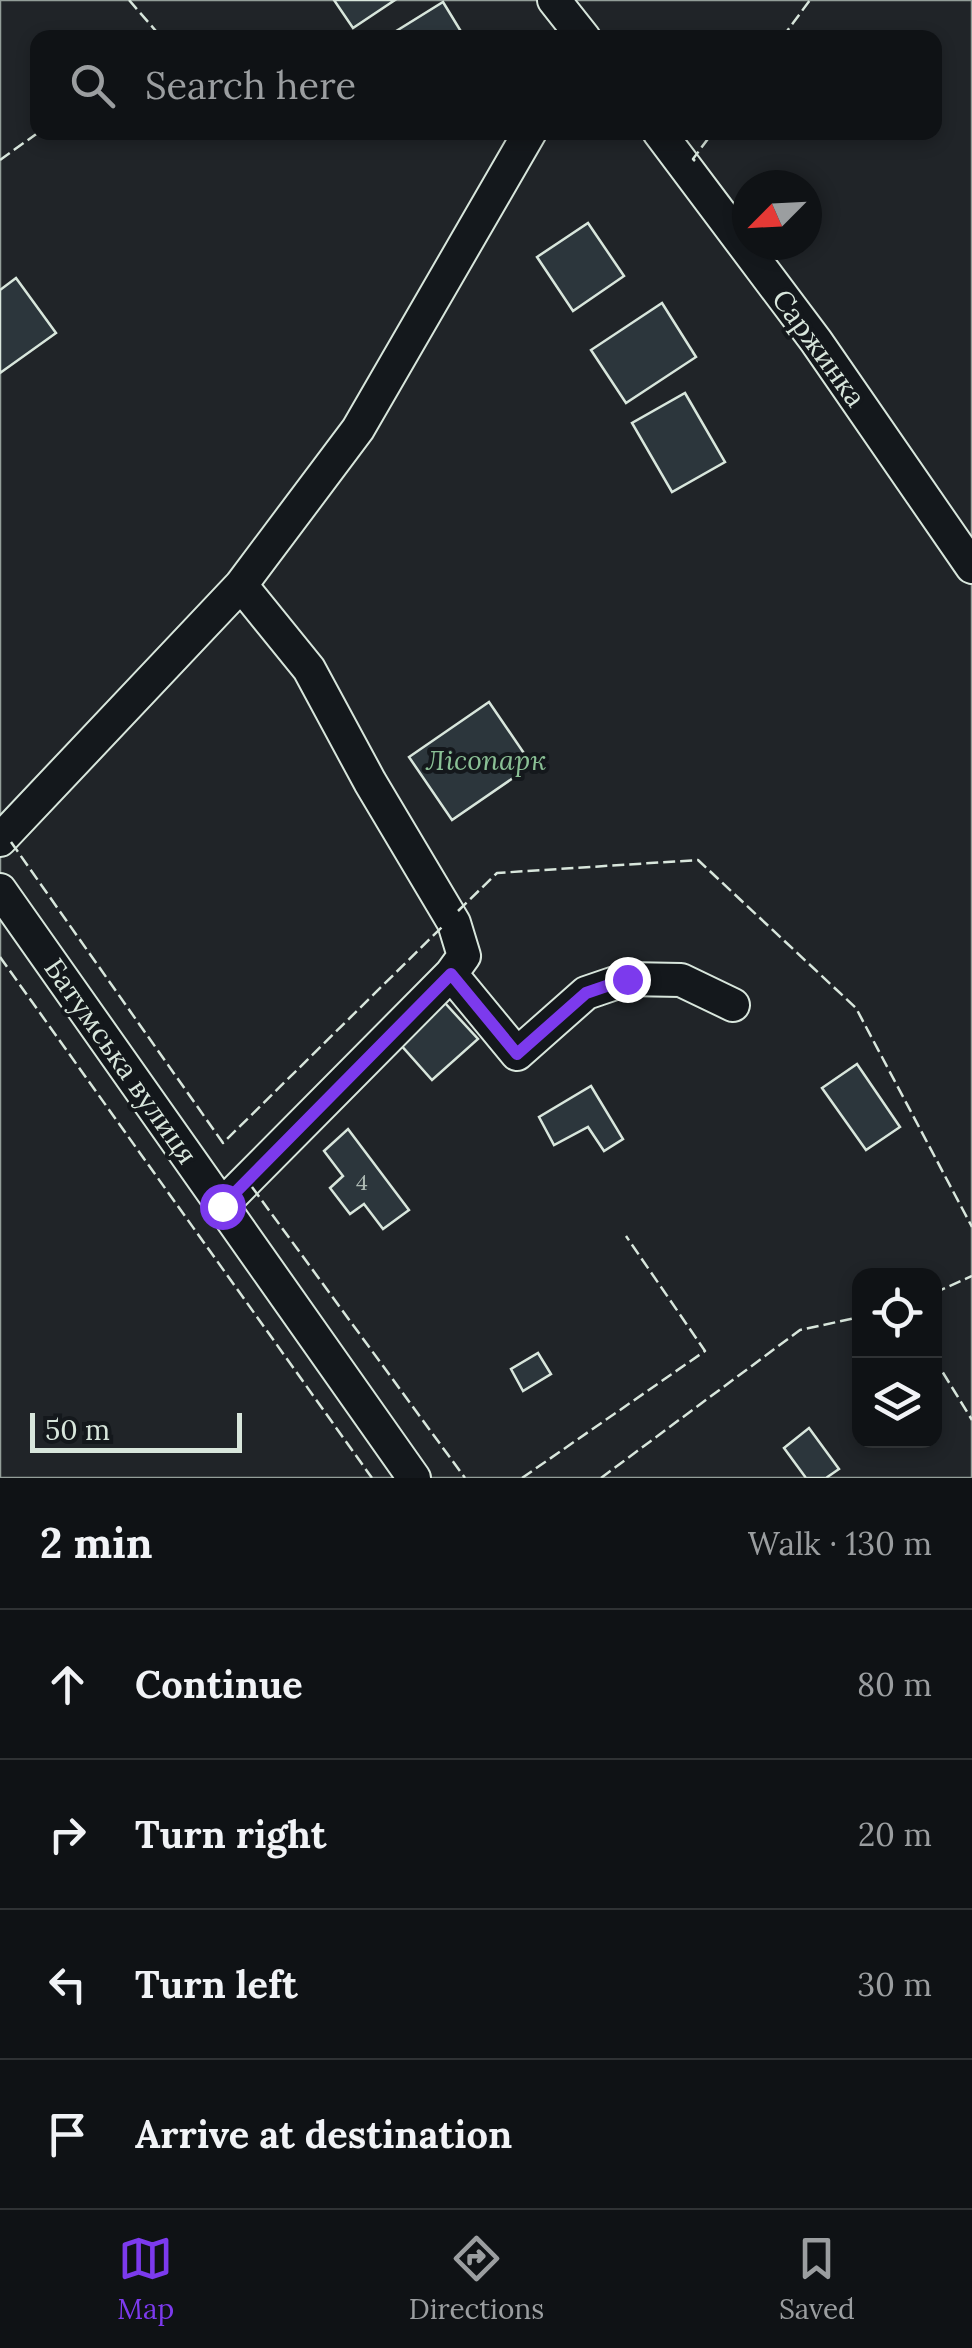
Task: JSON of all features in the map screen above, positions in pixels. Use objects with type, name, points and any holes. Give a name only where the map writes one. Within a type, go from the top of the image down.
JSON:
[{"type":"street","points":[[554,0],[578,30]]},
{"type":"street","points":[[0,840],[241,584],[358,429],[525,140]]},
{"type":"street","name":"Саржинка","points":[[665,140],[816,341],[972,567]]},
{"type":"street","points":[[222,1206],[451,974],[464,956],[454,923],[370,782],[309,668],[241,584]]},
{"type":"street","name":"Батумська вулиця","points":[[0,890],[414,1478]]},
{"type":"street","points":[[451,974],[517,1054],[586,993],[627,979],[681,980],[733,1005]]},
{"type":"green space","name":"Лісопарк","points":[[0,0],[972,0],[972,1478],[0,1478]]},
{"type":"building","points":[[334,0],[395,0],[353,28]]},
{"type":"building","points":[[443,2],[460,30],[398,30]]},
{"type":"building","points":[[588,223],[624,276],[573,311],[537,257]]},
{"type":"building","points":[[16,278],[56,333],[0,373],[0,290]]},
{"type":"building","points":[[662,303],[696,357],[626,403],[591,350]]},
{"type":"building","points":[[685,393],[725,462],[672,492],[632,423]]},
{"type":"building","points":[[489,702],[532,765],[452,820],[409,757]]},
{"type":"building","points":[[445,1003],[478,1039],[432,1080],[400,1044]]},
{"type":"building","points":[[857,1064],[900,1127],[866,1150],[822,1088]]},
{"type":"building","points":[[591,1086],[623,1139],[604,1151],[588,1127],[554,1145],[539,1117]]},
{"type":"building","points":[[348,1129],[409,1210],[383,1229],[364,1204],[350,1214],[330,1188],[343,1176],[324,1151]]},
{"type":"building","points":[[538,1353],[551,1374],[523,1391],[511,1369]]},
{"type":"building","points":[[809,1428],[839,1469],[826,1478],[806,1478],[784,1448]]},
{"type":"fence","points":[[129,0],[155,30]]},
{"type":"fence","points":[[788,30],[810,0]]},
{"type":"fence","points":[[0,160],[30,138]]},
{"type":"fence","points":[[695,161],[707,140]]},
{"type":"fence","points":[[11,842],[223,1143],[444,925]]},
{"type":"fence","points":[[458,911],[497,873],[698,860],[856,1008],[972,1227]]},
{"type":"fence","points":[[0,957],[372,1478]]},
{"type":"fence","points":[[252,1187],[465,1478]]},
{"type":"fence","points":[[522,1478],[705,1351],[626,1236]]},
{"type":"fence","points":[[942,1289],[972,1276]]},
{"type":"fence","points":[[601,1478],[800,1330],[852,1319]]},
{"type":"fence","points":[[942,1371],[972,1420]]},
{"type":"route","points":[[222,1206],[451,974],[517,1054],[586,993],[627,979]]}]
